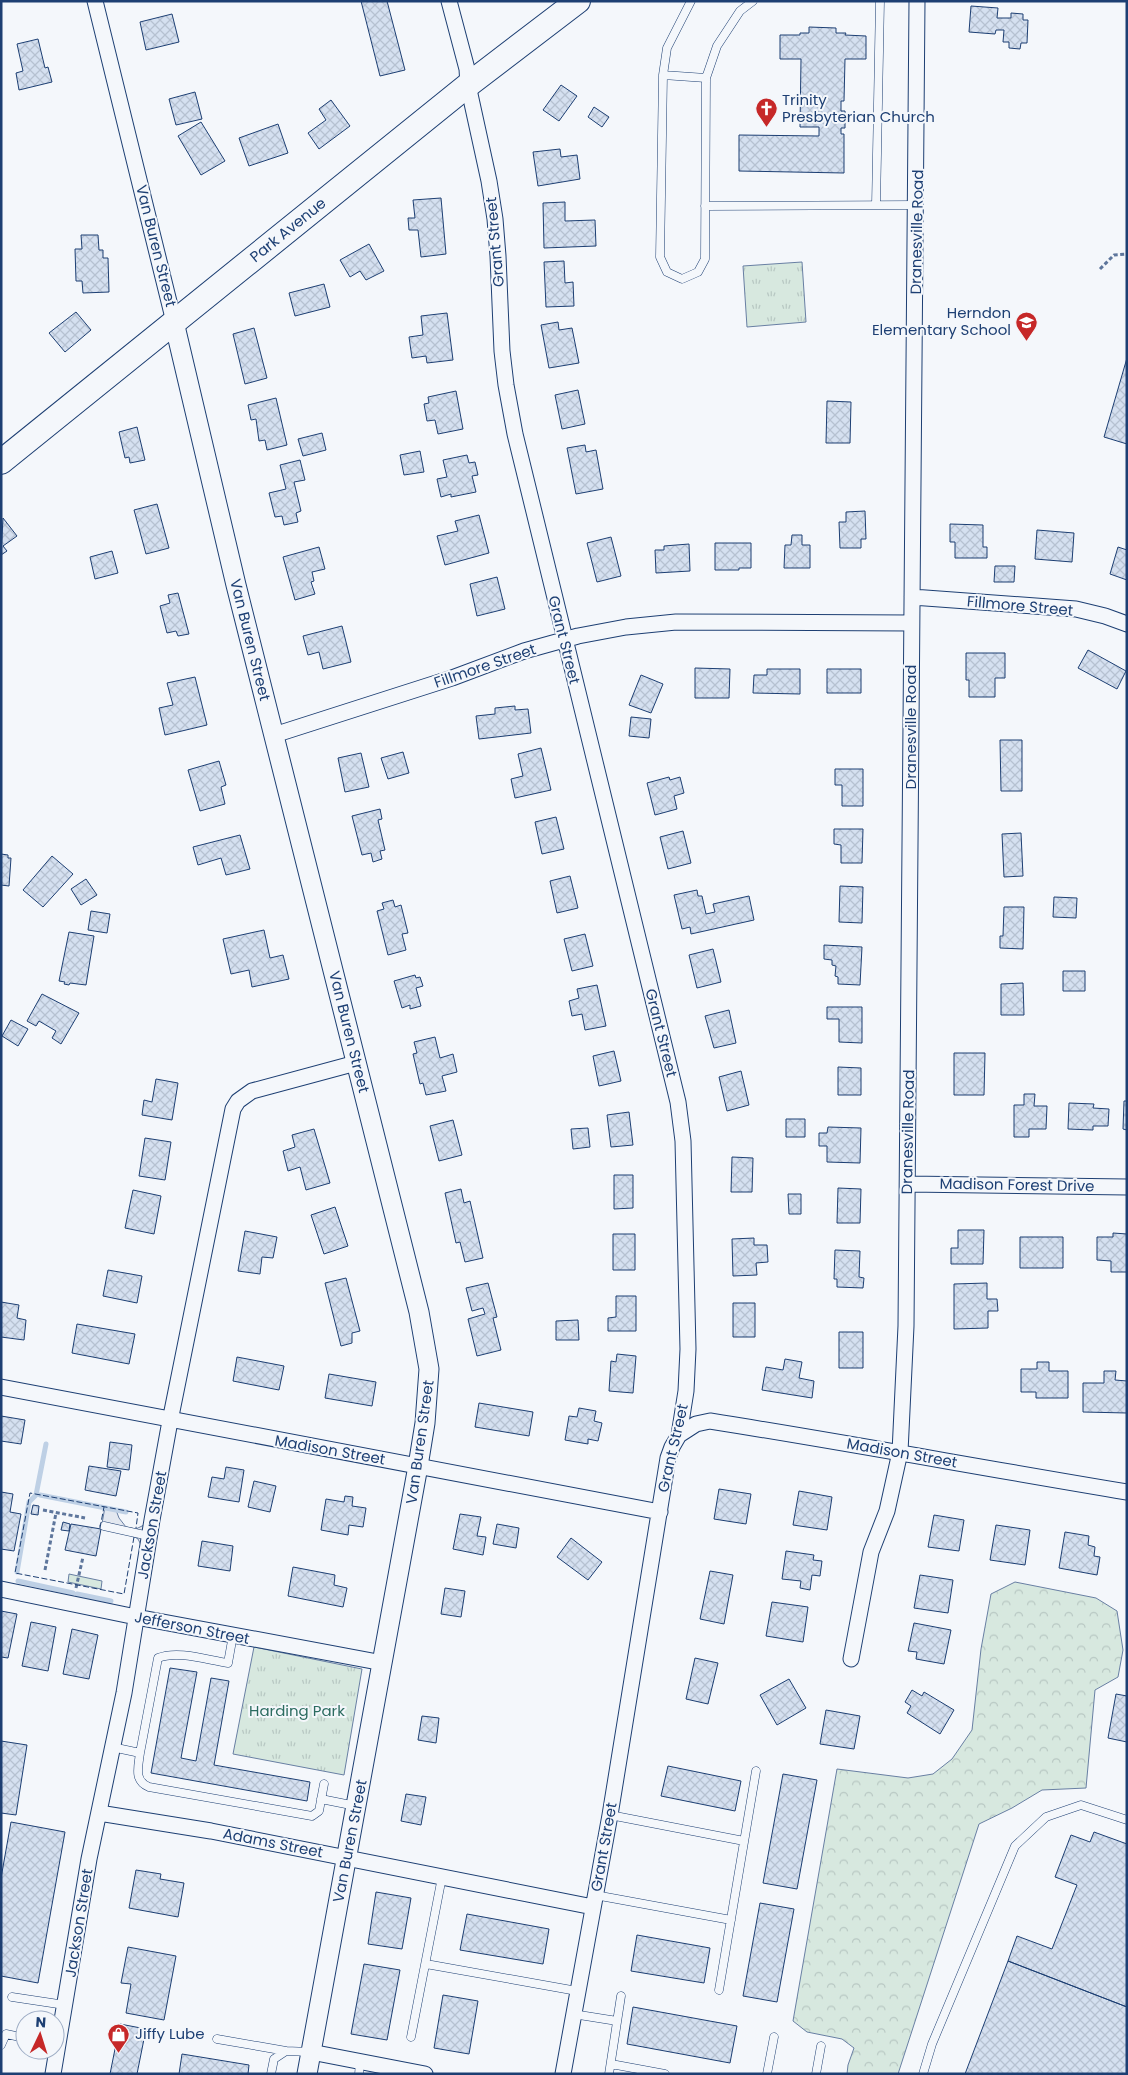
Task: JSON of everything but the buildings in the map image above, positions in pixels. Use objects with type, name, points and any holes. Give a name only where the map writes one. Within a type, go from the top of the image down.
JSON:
[{"type":"main road","name":"Park Avenue","points":[[1,462],[468,85],[578,1]]},
{"type":"street","name":"Van Buren Street","points":[[95,1],[274,735],[426,1342],[429,1368],[426,1423],[384,1663],[307,2074]]},
{"type":"street","name":"Dranesville Road","points":[[851,1659],[871,1552],[887,1511],[900,1452],[906,1326],[911,623],[917,205],[917,1]]},
{"type":"street","name":"Grant Street","points":[[451,3],[467,69],[468,85],[489,181],[495,219],[502,351],[506,386],[564,640],[678,1102],[684,1141],[688,1349],[686,1391],[680,1435],[672,1447],[668,1458],[610,1815],[563,2074]]},
{"type":"street","name":"Fillmore Street","points":[[912,597],[1076,609],[1127,624]]},
{"type":"street","name":"Fillmore Street","points":[[274,735],[452,678],[524,651],[564,640],[626,627],[676,622],[911,623]]},
{"type":"street","name":"Jackson Street","points":[[64,2010],[99,1813],[124,1693],[149,1536],[170,1421],[233,1109],[238,1101],[252,1091],[356,1063]]},
{"type":"street","name":"Madison Forest Drive","points":[[908,1184],[1127,1187]]},
{"type":"street","name":"Madison Street","points":[[1,1388],[660,1512]]},
{"type":"street","name":"Madison Street","points":[[680,1435],[696,1424],[710,1421],[1127,1492]]},
{"type":"street","name":"Jefferson Street","points":[[1,1589],[136,1618],[384,1663]]},
{"type":"street","name":"Adams Street","points":[[99,1813],[442,1877],[594,1901]]},
{"type":"street","points":[[311,2052],[360,2068],[425,2074]]},
{"type":"street","name":"Jackson Street","points":[[53,2074],[54,2060]]},
{"type":"lane","points":[[691,1],[667,48],[663,75],[660,257],[667,272],[682,279],[698,272],[705,259],[706,78],[717,46],[740,11],[753,1]]},
{"type":"lane","points":[[876,205],[880,1]]},
{"type":"lane","points":[[663,75],[706,78]]},
{"type":"lane","points":[[705,206],[917,205]]},
{"type":"lane","points":[[104,1526],[149,1536]]},
{"type":"lane","points":[[232,1635],[228,1663],[175,1655],[165,1655],[158,1658],[140,1753],[138,1779],[149,1788],[312,1816],[319,1811],[324,1784]]},
{"type":"lane","points":[[112,1747],[140,1753]]},
{"type":"lane","points":[[719,1990],[756,1771]]},
{"type":"lane","points":[[321,1799],[356,1806]]},
{"type":"lane","points":[[922,2074],[932,2044],[1014,1846],[1046,1817],[1081,1806],[1127,1820]]},
{"type":"lane","points":[[610,1815],[744,1841]]},
{"type":"lane","points":[[411,2037],[442,1877]]},
{"type":"lane","points":[[594,1901],[731,1920]]},
{"type":"lane","points":[[426,1964],[578,1991]]},
{"type":"lane","points":[[12,1996],[65,2005]]},
{"type":"lane","points":[[609,2074],[621,1996]]},
{"type":"lane","points":[[573,2014],[617,2021]]},
{"type":"lane","points":[[1,2044],[3,2033]]},
{"type":"lane","points":[[767,2074],[774,2037]]},
{"type":"lane","points":[[218,2039],[286,2051],[311,2052]]},
{"type":"lane","points":[[816,2074],[821,2046]]},
{"type":"lane","points":[[271,2074],[274,2059],[286,2051]]},
{"type":"lane","points":[[610,2064],[665,2074]]},
{"type":"path","points":[[1100,269],[1114,255],[1127,254]]},
{"type":"path","points":[[43,1510],[85,1518]]},
{"type":"path","points":[[45,1570],[56,1513]]},
{"type":"path","points":[[76,1588],[83,1558]]},
{"type":"green space","points":[[802,262],[806,322],[747,327],[743,266]]},
{"type":"green space","points":[[69,1574],[102,1581],[101,1589],[68,1582]]},
{"type":"green space","points":[[1015,1582],[1096,1598],[1117,1611],[1123,1650],[1118,1677],[1095,1690],[1086,1788],[1042,1790],[1012,1808],[979,1824],[898,2074],[847,2074],[854,2048],[842,2039],[807,2032],[793,2021],[837,1769],[908,1778],[933,1774],[952,1759],[972,1730],[981,1649],[991,1594]]},
{"type":"green space","name":"Harding Park","points":[[254,1647],[362,1669],[344,1775],[233,1754]]},
{"type":"shaded area","points":[[105,1507],[116,1510],[126,1527],[136,1529],[144,1525],[141,1545],[138,1539],[133,1536],[101,1529]]},
{"type":"waterway","points":[[17,1572],[29,1502],[36,1495],[46,1444]]},
{"type":"waterway","points":[[40,1495],[126,1512]]},
{"type":"waterway","points":[[18,1581],[73,1593]]},
{"type":"waterway","points":[[77,1594],[111,1601]]},
{"type":"fence","points":[[134,1537],[124,1594],[15,1573],[30,1493],[138,1513],[136,1528]]},
{"type":"fence","points":[[100,1528],[104,1507]]},
{"type":"place","name":"Trinity Presbyterian Church","points":[[766,128]]},
{"type":"place","name":"Herndon Elementary School","points":[[1027,341]]},
{"type":"place","name":"Jiffy Lube","points":[[119,2053]]}]
